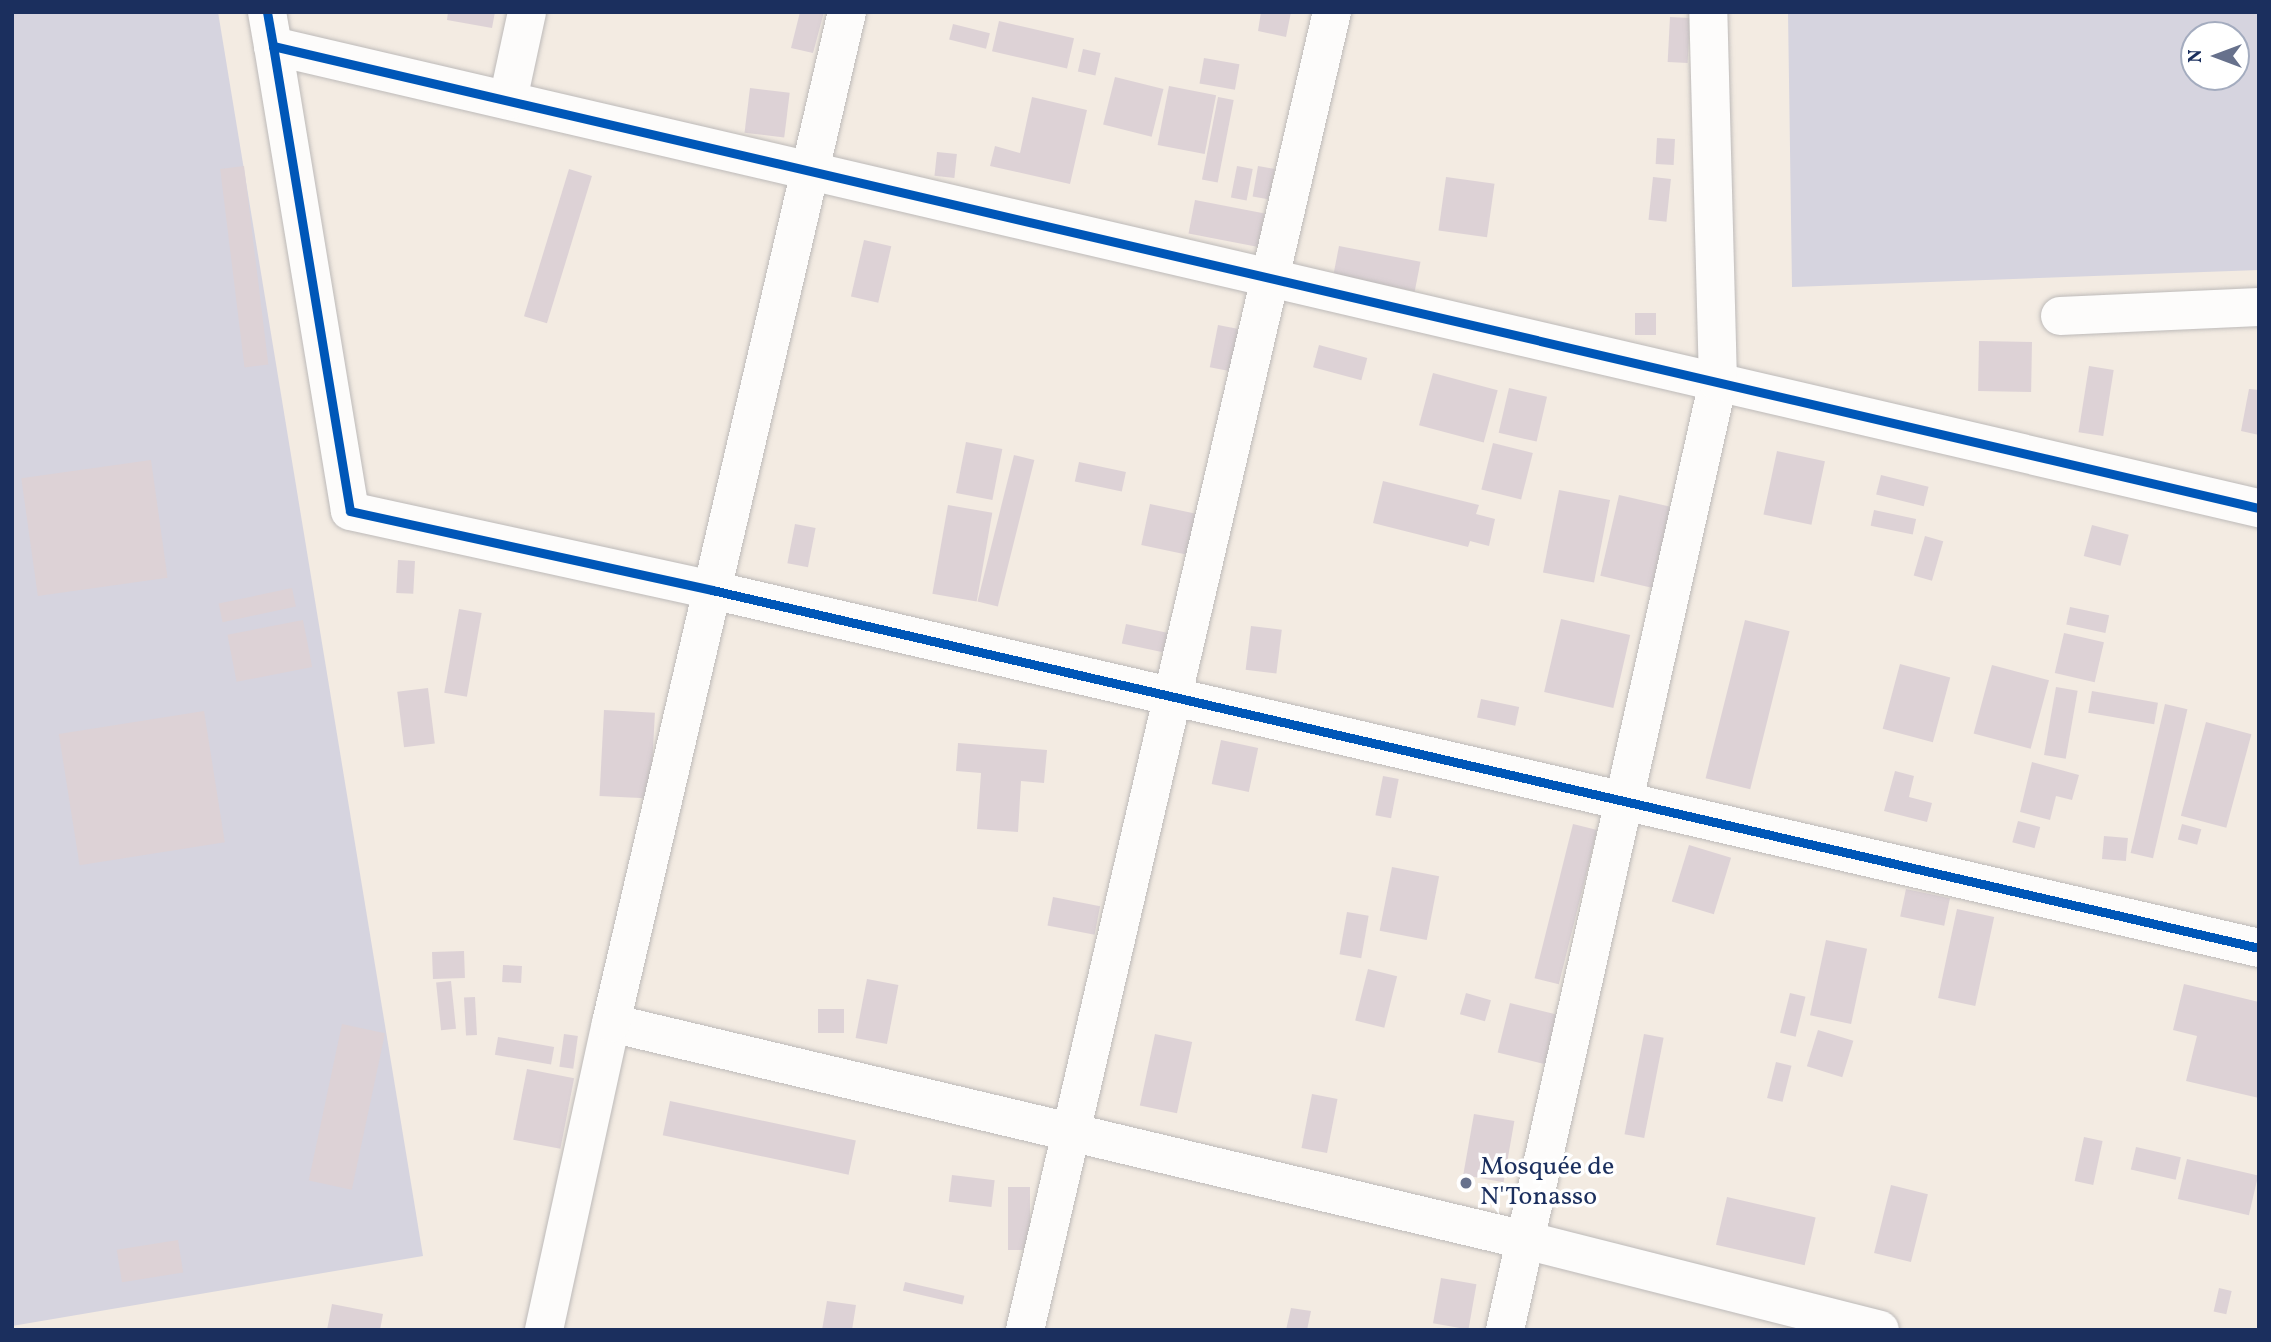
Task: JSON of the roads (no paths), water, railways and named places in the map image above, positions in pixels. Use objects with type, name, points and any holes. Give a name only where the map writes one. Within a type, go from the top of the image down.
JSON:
[{"type":"street","points":[[508,100],[527,12]]},
{"type":"street","points":[[544,1330],[611,1023],[847,12]]},
{"type":"street","points":[[1025,1330],[1332,12]]},
{"type":"street","points":[[1505,1330],[1718,382],[1708,12]]},
{"type":"street","points":[[2259,508],[508,100],[270,29],[350,511],[712,590],[2259,948]]},
{"type":"street","points":[[2060,316],[2259,307]]},
{"type":"street","points":[[611,1023],[1525,1240],[1880,1330]]},
{"type":"place","name":"Mosquée de N'Tonasso","points":[[1466,1183]]}]
